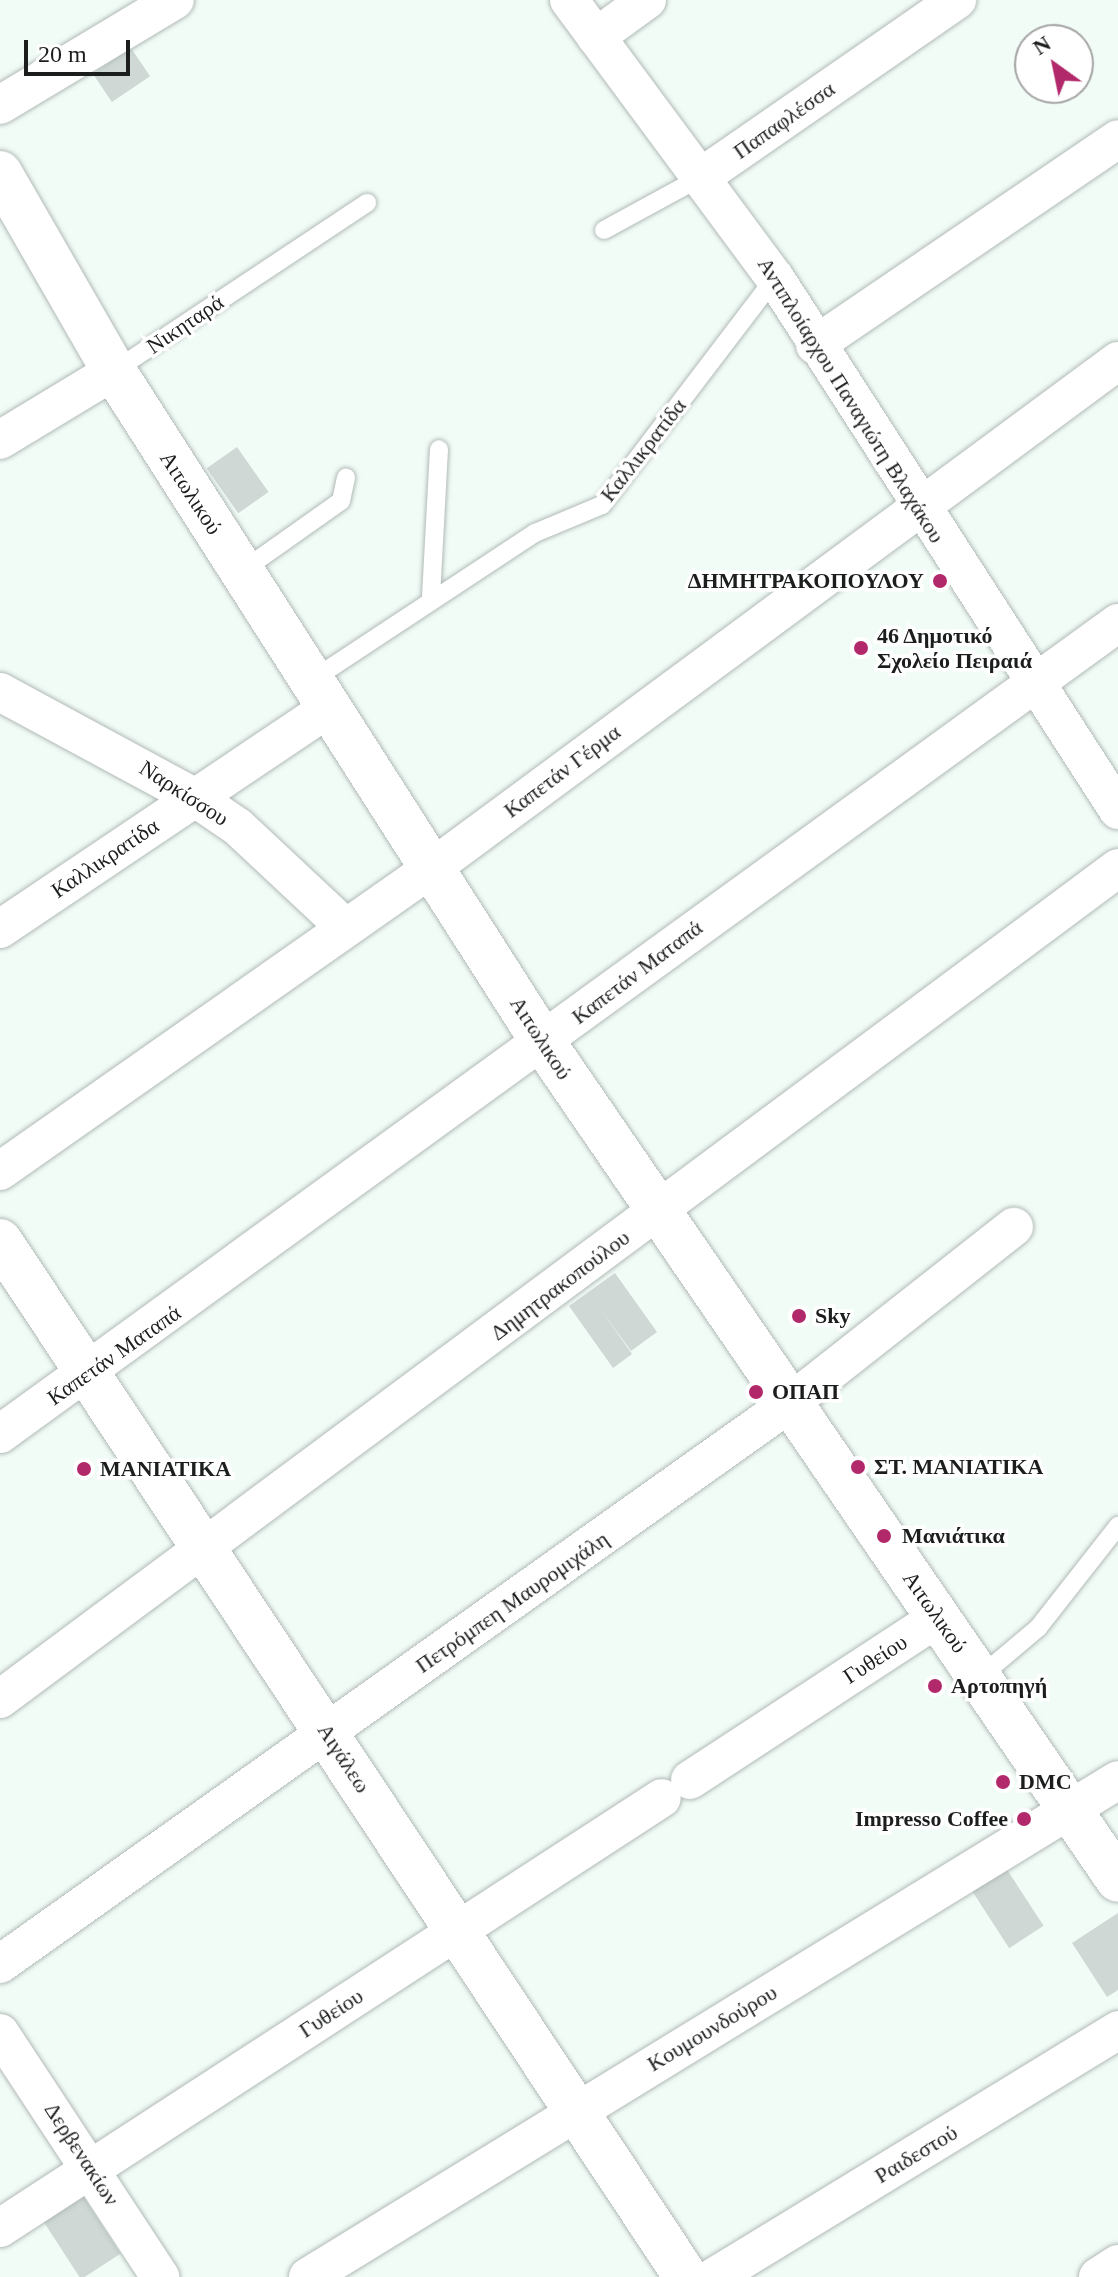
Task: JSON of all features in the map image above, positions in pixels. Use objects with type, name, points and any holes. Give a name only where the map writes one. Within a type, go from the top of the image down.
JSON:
[{"type":"street","points":[[0,105],[175,0]]},
{"type":"street","name":"Αντιπλοίαρχου Παναγιώτη Βλαχάκου","points":[[569,0],[704,175],[775,278],[918,508],[1118,810]]},
{"type":"street","points":[[596,37],[647,0]]},
{"type":"street","name":"Παπαφλέσσα","points":[[704,175],[957,0]]},
{"type":"street","points":[[815,345],[1118,139]]},
{"type":"street","name":"Αιτωλικού","points":[[0,173],[114,371],[543,1042],[981,1676],[1118,1880]]},
{"type":"street","name":"Καπετάν Γέρμα","points":[[0,1171],[432,868],[1118,361]]},
{"type":"street","name":"Νικηταρά","points":[[0,440],[114,371]]},
{"type":"street","name":"Καπετάν Ματαπά","points":[[0,1434],[90,1375],[1118,623]]},
{"type":"street","name":"Καλλικρατίδα","points":[[0,929],[194,797],[321,694]]},
{"type":"street","name":"Ναρκίσσου","points":[[5,701],[105,743],[194,797],[238,827],[345,927]]},
{"type":"street","name":"Δημητρακοπούλου","points":[[0,1699],[207,1551],[1118,868]]},
{"type":"street","name":"Πετρόμπεη Μαυρομιχάλη","points":[[0,1964],[790,1403],[1014,1227]]},
{"type":"street","name":"Αιγάλεω","points":[[0,1241],[686,2277]]},
{"type":"street","name":"Γυθείου","points":[[0,2228],[939,1617]]},
{"type":"street","name":"Κουμουνδούρου","points":[[308,2277],[575,2109],[1118,1780]]},
{"type":"street","name":"Ραιδεστού","points":[[714,2277],[1118,2030]]},
{"type":"street","name":"Δερβενακίων","points":[[0,2033],[93,2168],[160,2277]]},
{"type":"street","points":[[1098,2277],[1118,2264]]},
{"type":"lane","name":"Παπαφλέσσα","points":[[604,230],[704,175]]},
{"type":"lane","name":"Νικηταρά","points":[[114,371],[367,203]]},
{"type":"lane","name":"Καλλικρατίδα","points":[[321,694],[431,597],[535,533],[602,505],[775,278]]},
{"type":"lane","points":[[431,597],[439,449]]},
{"type":"lane","points":[[242,571],[341,501],[346,478]]},
{"type":"lane","points":[[981,1676],[1038,1628],[1118,1526]]},
{"type":"building","points":[[131,48],[150,76],[112,102],[93,74]]},
{"type":"building","points":[[237,447],[269,492],[238,513],[207,468]]},
{"type":"building","points":[[615,1273],[657,1332],[631,1351],[601,1310],[632,1354],[613,1368],[569,1306]]},
{"type":"building","points":[[1006,1868],[1044,1926],[1009,1948],[972,1890]]},
{"type":"building","points":[[1118,1913],[1118,1990],[1107,1997],[1072,1943]]},
{"type":"building","points":[[79,2190],[120,2254],[85,2277],[79,2277],[40,2216]]},
{"type":"place","name":"ΔΗΜΗΤΡΑΚΟΠΟΥΛΟΥ","points":[[940,581]]},
{"type":"place","name":"46 Δημοτικό Σχολείο Πειραιά","points":[[861,648]]},
{"type":"place","name":"Sky","points":[[799,1316]]},
{"type":"place","name":"ΟΠΑΠ","points":[[756,1392]]},
{"type":"place","name":"ΣΤ. ΜΑΝΙΑΤΙΚΑ","points":[[858,1467]]},
{"type":"place","name":"ΜΑΝΙΑΤΙΚΑ","points":[[84,1469]]},
{"type":"place","name":"Μανιάτικα","points":[[884,1536]]},
{"type":"place","name":"Αρτοπηγή","points":[[935,1686]]},
{"type":"place","name":"DMC","points":[[1003,1782]]},
{"type":"place","name":"Impresso Coffee","points":[[1024,1819]]}]
